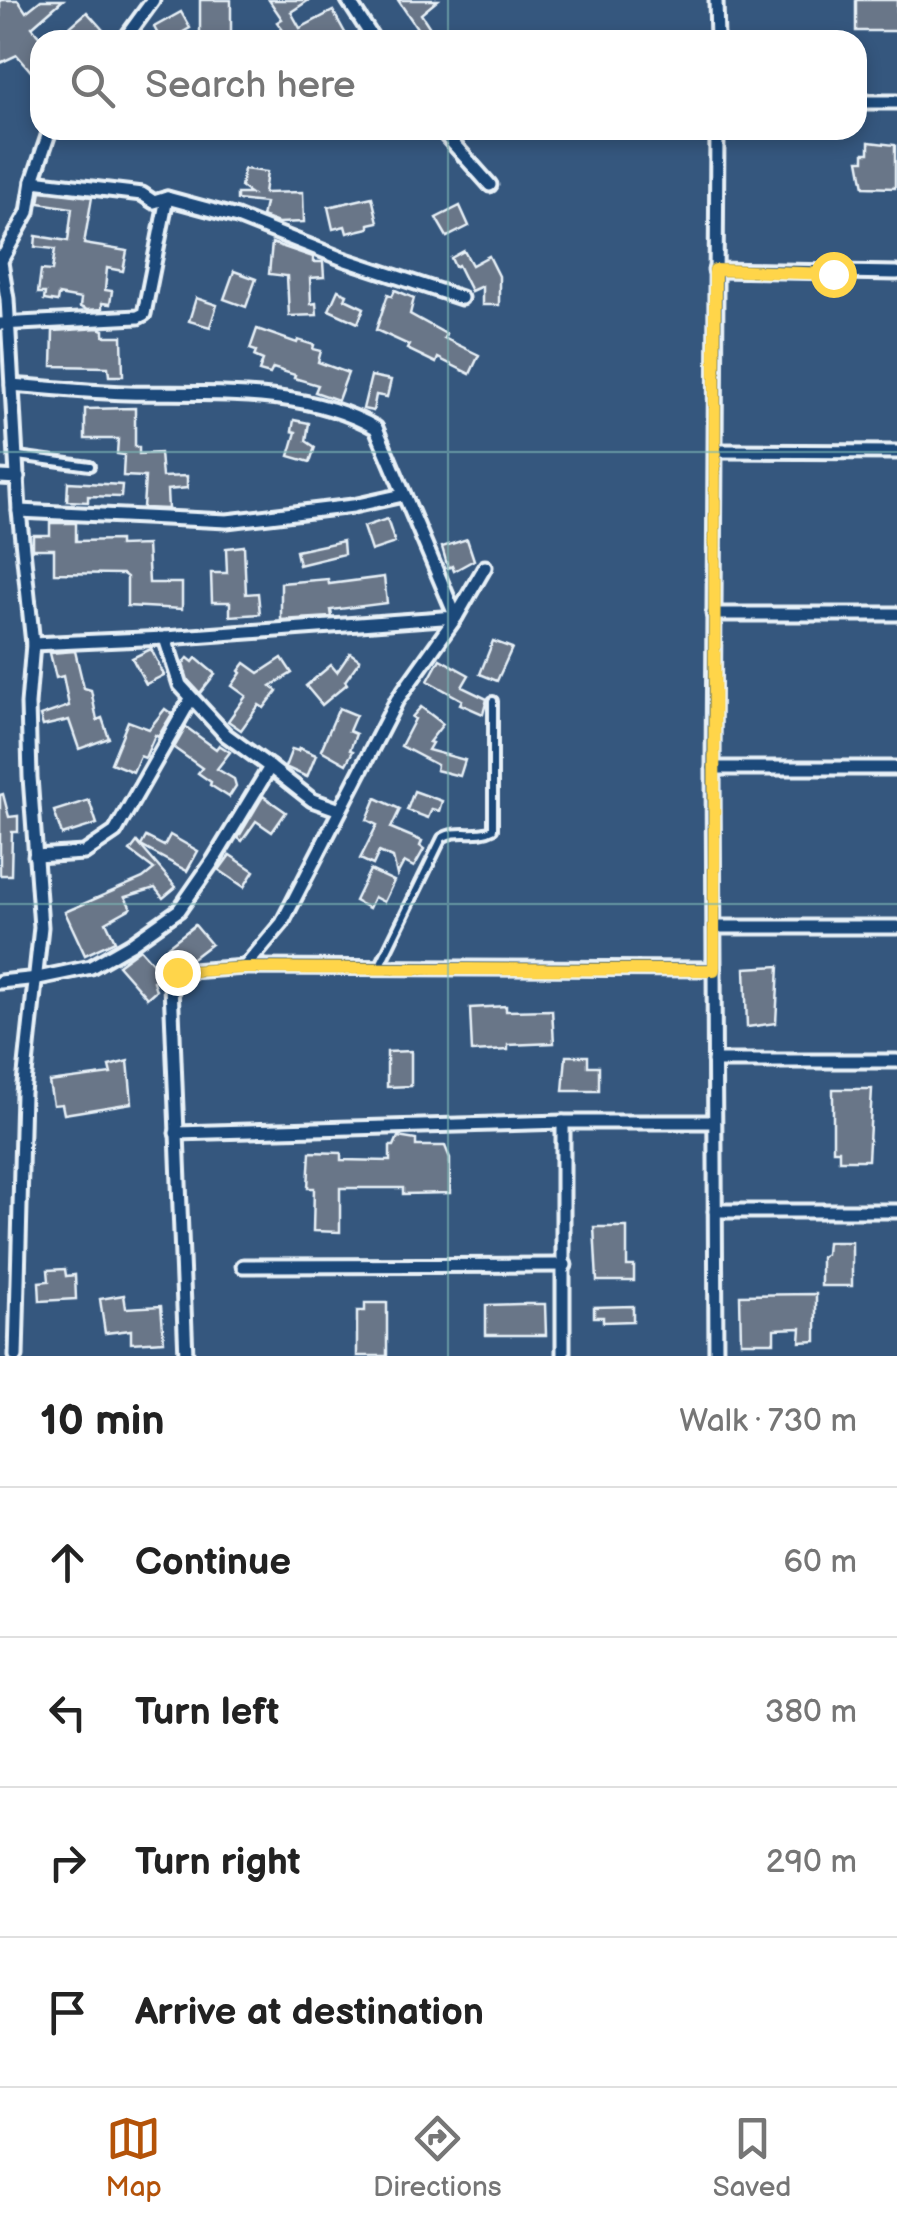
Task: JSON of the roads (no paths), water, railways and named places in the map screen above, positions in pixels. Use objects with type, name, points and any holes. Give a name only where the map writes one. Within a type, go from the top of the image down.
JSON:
[{"type":"street","points":[[131,30],[153,0]]},
{"type":"street","points":[[348,0],[368,30]]},
{"type":"street","points":[[716,0],[717,30]]},
{"type":"street","points":[[867,102],[897,102]]},
{"type":"street","points":[[16,1356],[23,1093],[41,927],[28,704],[33,644],[19,511],[12,384],[3,323],[1,258],[28,212],[47,140]]},
{"type":"street","points":[[450,140],[490,185]]},
{"type":"street","points":[[716,1356],[713,614],[717,140]]},
{"type":"street","points":[[33,181],[135,193],[154,202],[167,198],[237,217],[342,259],[461,298]]},
{"type":"street","points":[[3,323],[144,314],[167,198]]},
{"type":"street","points":[[715,270],[897,273]]},
{"type":"street","points":[[12,384],[101,392],[250,395],[346,412],[376,428],[456,618]]},
{"type":"street","points":[[716,452],[897,452]]},
{"type":"street","points":[[0,477],[18,478]]},
{"type":"street","points":[[19,511],[228,520],[374,503],[403,495]]},
{"type":"street","points":[[244,968],[282,923],[397,700],[456,618],[485,567]]},
{"type":"street","points":[[713,614],[897,614]]},
{"type":"street","points":[[33,644],[456,618]]},
{"type":"street","points":[[164,638],[180,685],[226,734],[312,800],[340,810]]},
{"type":"street","points":[[35,856],[84,853],[115,832],[191,699]]},
{"type":"street","points":[[0,982],[92,967],[179,910],[270,767]]},
{"type":"street","points":[[713,768],[897,768]]},
{"type":"street","points":[[714,927],[897,928]]},
{"type":"street","points":[[186,1356],[172,978],[184,970],[244,968],[714,970]]},
{"type":"street","points":[[714,1060],[897,1060]]},
{"type":"street","points":[[176,1133],[563,1122],[714,1122]]},
{"type":"street","points":[[563,1122],[564,1356]]},
{"type":"street","points":[[715,1211],[897,1210]]},
{"type":"street","points":[[243,1266],[564,1265]]},
{"type":"lane","points":[[16,456],[90,466]]},
{"type":"lane","points":[[377,970],[442,838],[448,834],[483,834],[493,828],[493,701]]}]
